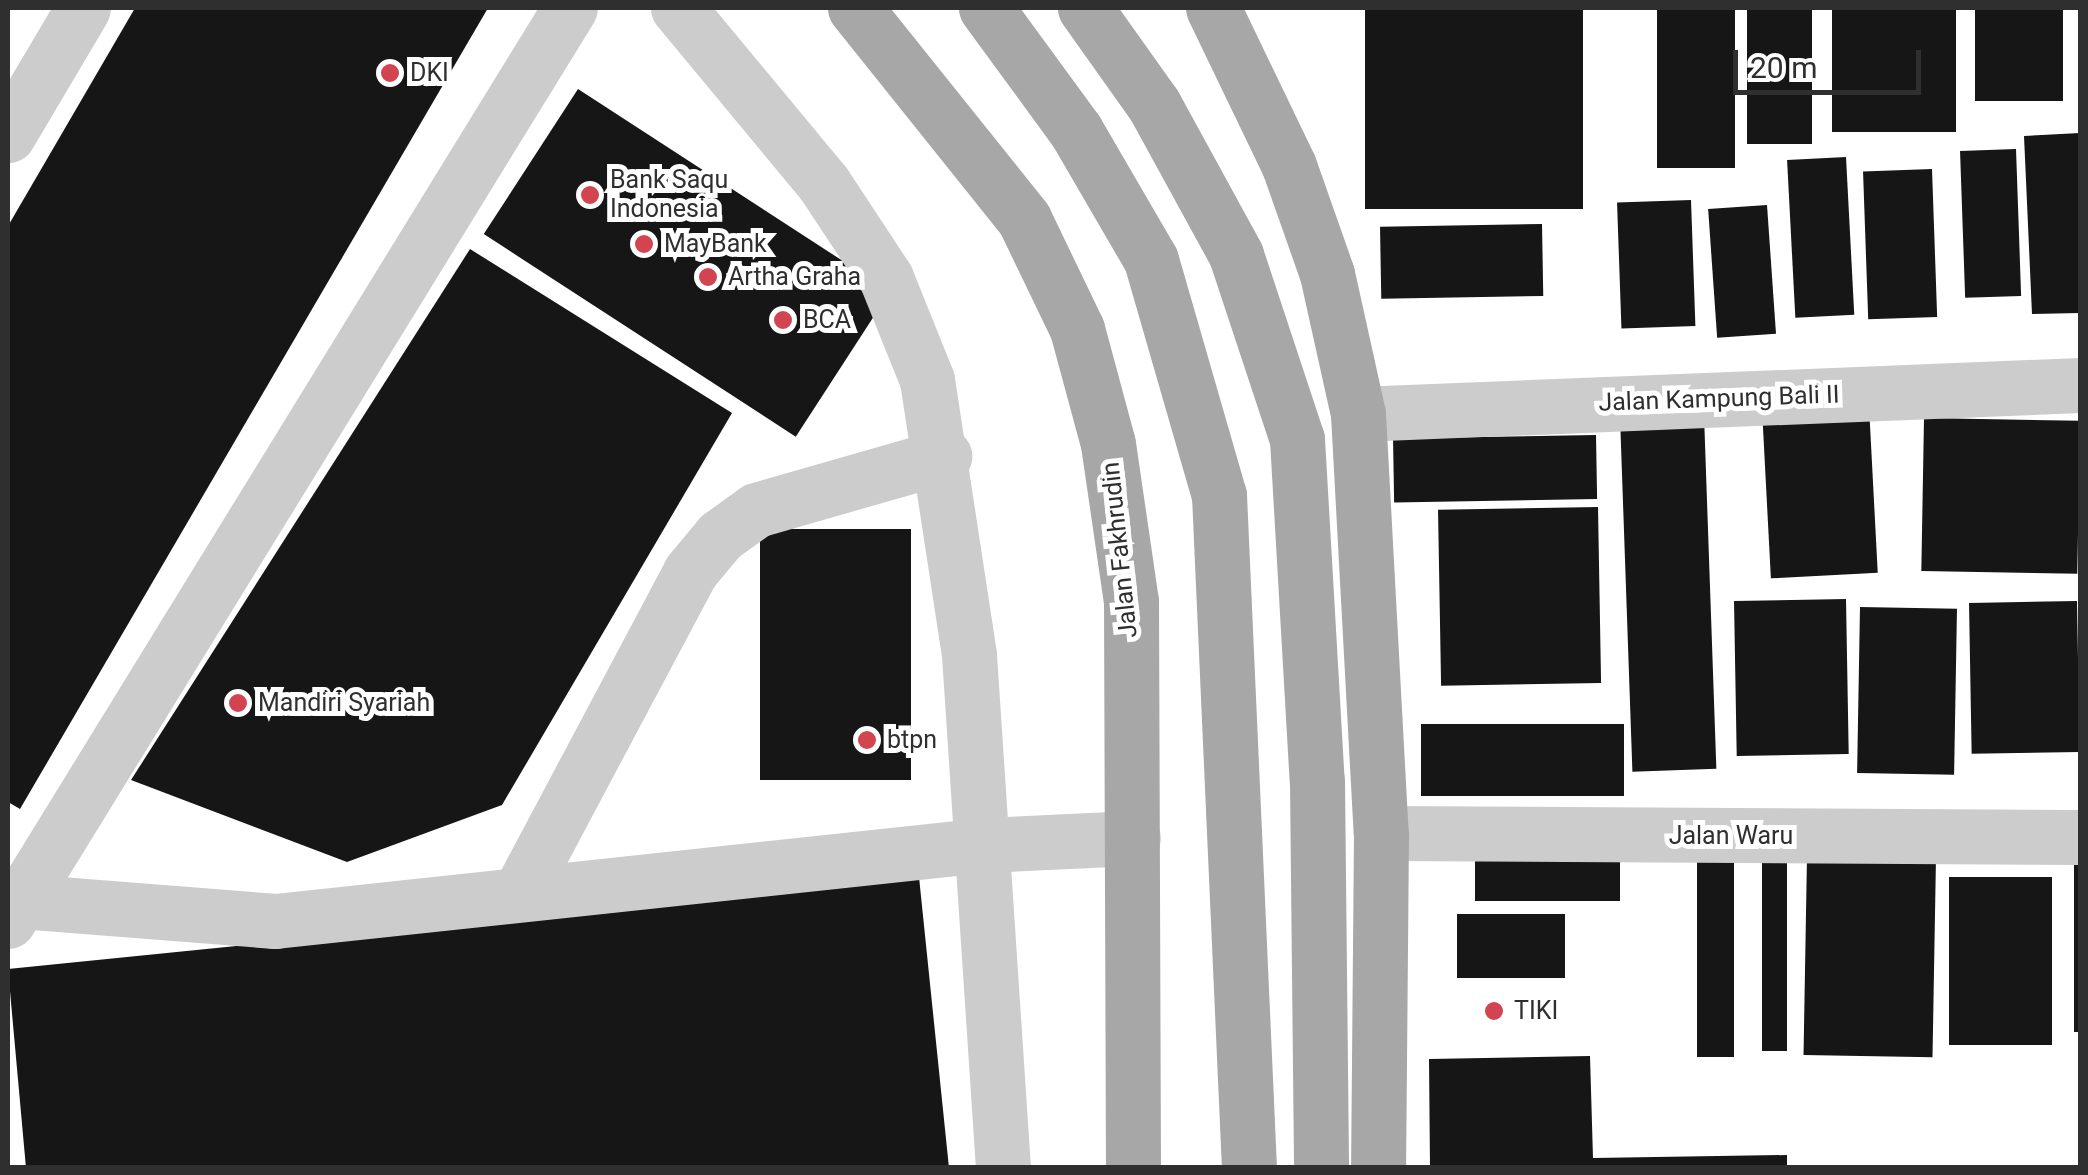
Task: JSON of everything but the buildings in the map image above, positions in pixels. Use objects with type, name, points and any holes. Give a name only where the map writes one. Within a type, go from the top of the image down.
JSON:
[{"type":"main road","name":"Jalan Fakhrudin","points":[[855,8],[1024,219],[1076,329],[1108,444],[1130,600],[1133,1168]]},
{"type":"main road","points":[[986,8],[1076,131],[1151,260],[1219,495],[1249,1168]]},
{"type":"main road","points":[[1085,8],[1154,105],[1236,255],[1297,439],[1318,781],[1321,1168]]},
{"type":"main road","points":[[1213,8],[1290,166],[1327,274],[1358,414],[1381,833],[1378,1168]]},
{"type":"street","points":[[8,135],[82,8]]},
{"type":"street","points":[[570,8],[12,905],[275,921],[984,846],[1133,838]]},
{"type":"street","points":[[678,8],[824,184],[886,278],[927,380],[944,456],[984,846],[1004,1168]]},
{"type":"street","name":"Jalan Kampung Bali II","points":[[1358,414],[2080,385]]},
{"type":"street","points":[[519,894],[690,572],[720,536],[756,510],[944,456]]},
{"type":"street","name":"Jalan Waru","points":[[1381,833],[2080,837]]},
{"type":"place","name":"DKI","points":[[390,73]]},
{"type":"place","name":"Bank Saqu Indonesia","points":[[590,195]]},
{"type":"place","name":"MayBank","points":[[644,244]]},
{"type":"place","name":"Artha Graha","points":[[708,277]]},
{"type":"place","name":"BCA","points":[[783,320]]},
{"type":"place","name":"Mandiri Syariah","points":[[238,703]]},
{"type":"place","name":"btpn","points":[[867,740]]},
{"type":"place","name":"TIKI","points":[[1494,1011]]}]
